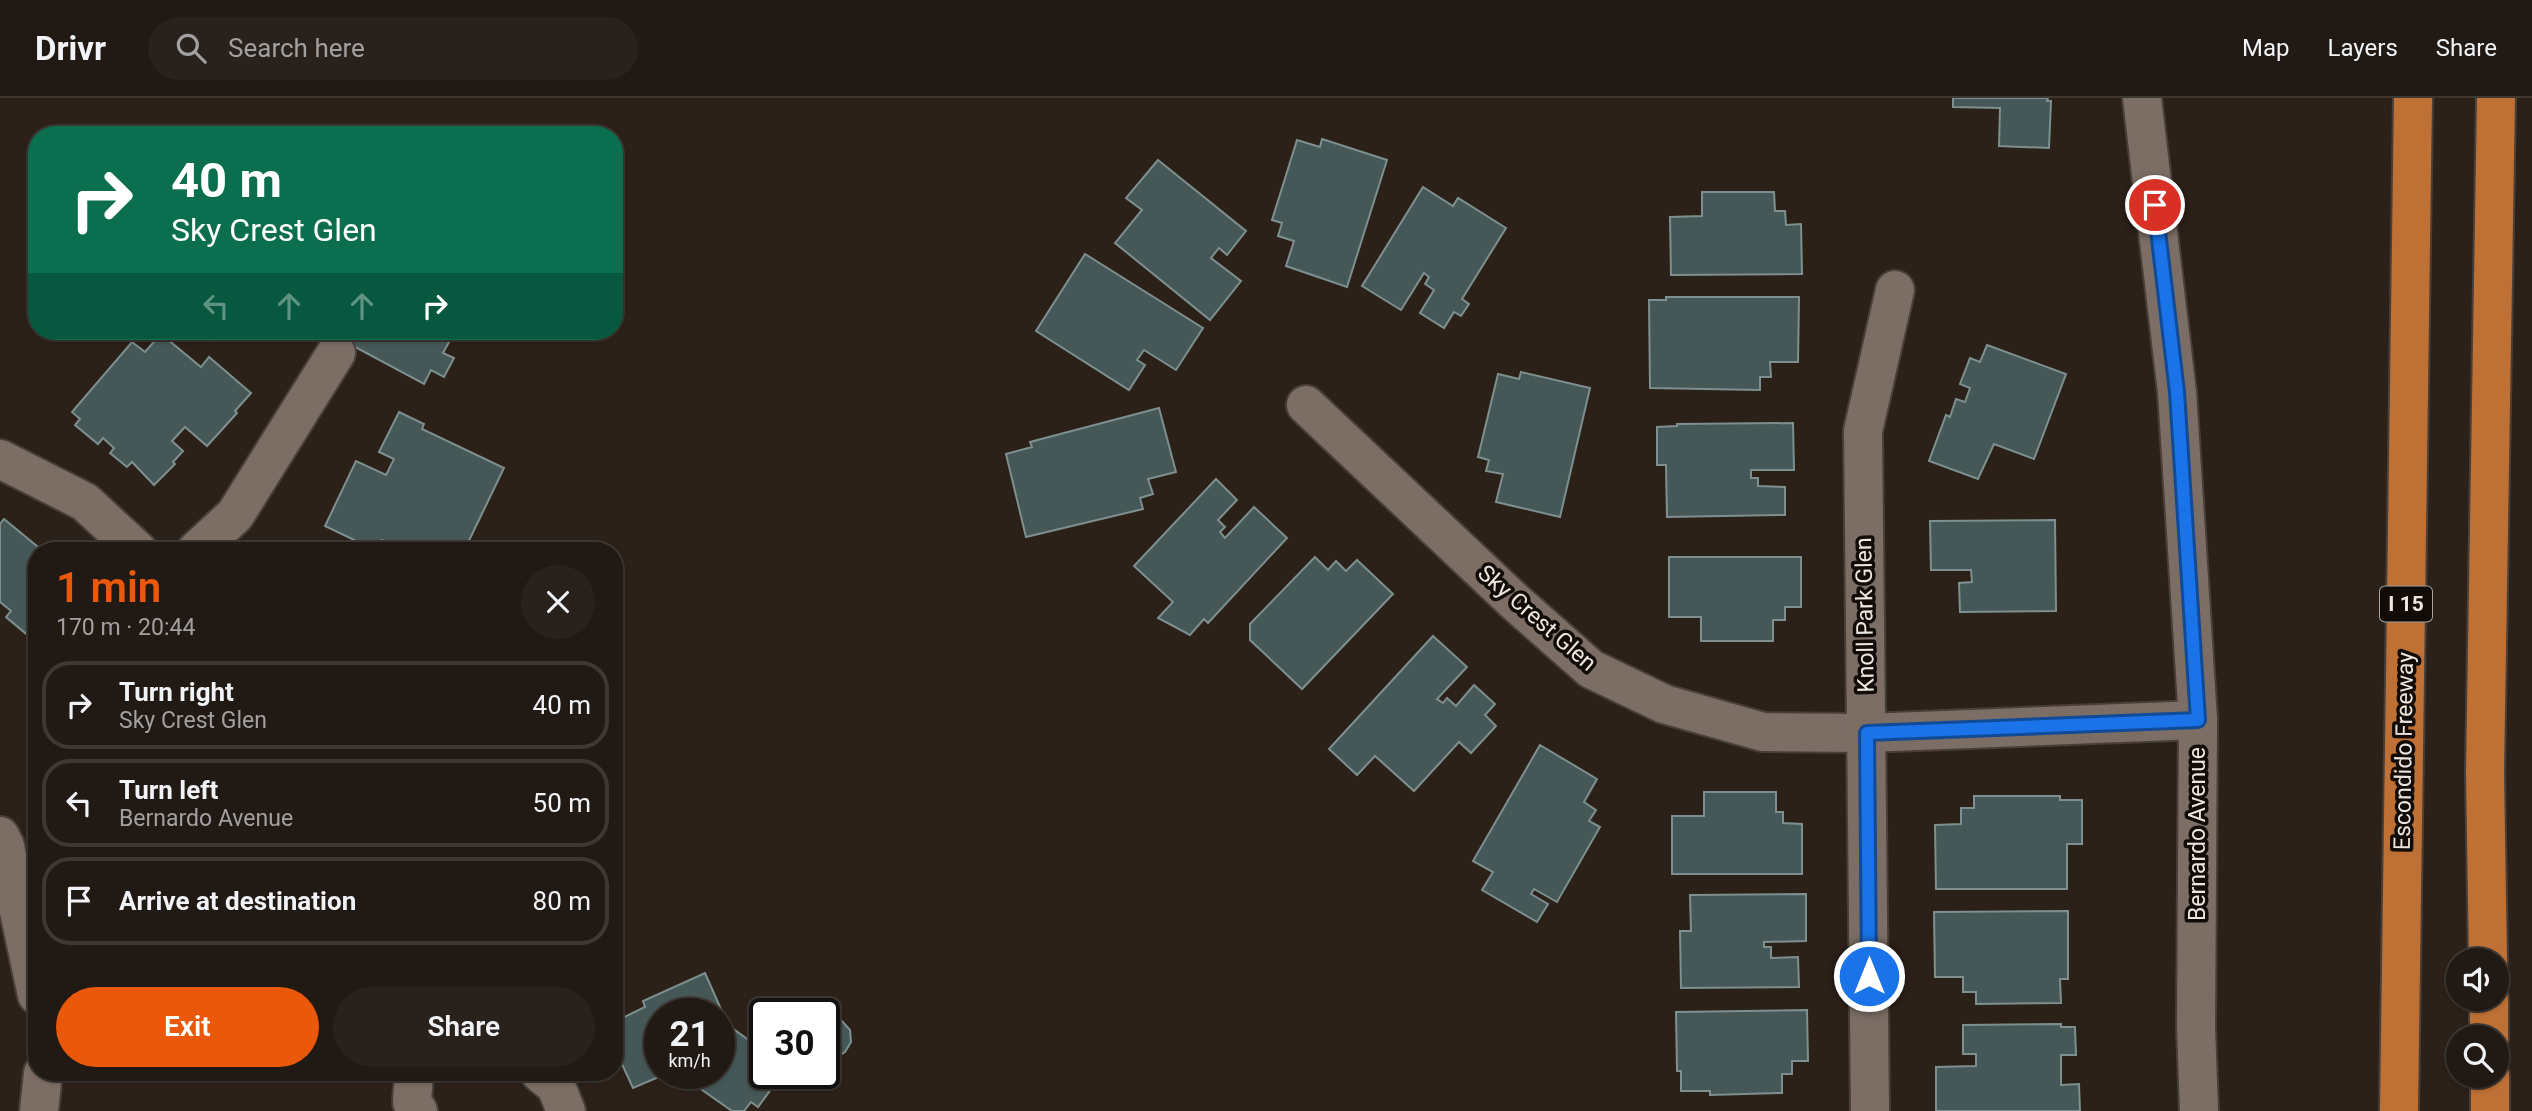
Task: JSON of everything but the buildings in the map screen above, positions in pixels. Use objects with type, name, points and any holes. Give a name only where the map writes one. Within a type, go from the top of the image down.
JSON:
[{"type":"highway","name":"Escondido Freeway","points":[[2399,1111],[2413,98]]},
{"type":"highway","points":[[2488,948],[2485,772],[2497,98]]},
{"type":"highway","points":[[2490,1088],[2490,1111]]},
{"type":"street","name":"Bernardo Avenue","points":[[2142,98],[2177,392],[2198,720],[2196,1027],[2199,1111]]},
{"type":"street","name":"Knoll Park Glen","points":[[1870,1111],[1863,431],[1895,290]]},
{"type":"street","points":[[206,542],[235,515],[336,353]]},
{"type":"street","name":"Sky Crest Glen","points":[[1306,405],[1514,601],[1591,669],[1664,704],[1763,732],[1867,733],[2198,720]]},
{"type":"street","points":[[0,459],[85,502],[128,542]]},
{"type":"street","points":[[0,836],[5,846],[28,953]]},
{"type":"street","points":[[39,1111],[42,1081]]},
{"type":"street","points":[[413,1081],[412,1102],[418,1111]]},
{"type":"street","points":[[550,1081],[556,1086],[566,1111]]},
{"type":"route","points":[[1869,976],[1867,733],[2198,720],[2177,392],[2155,205]]}]
